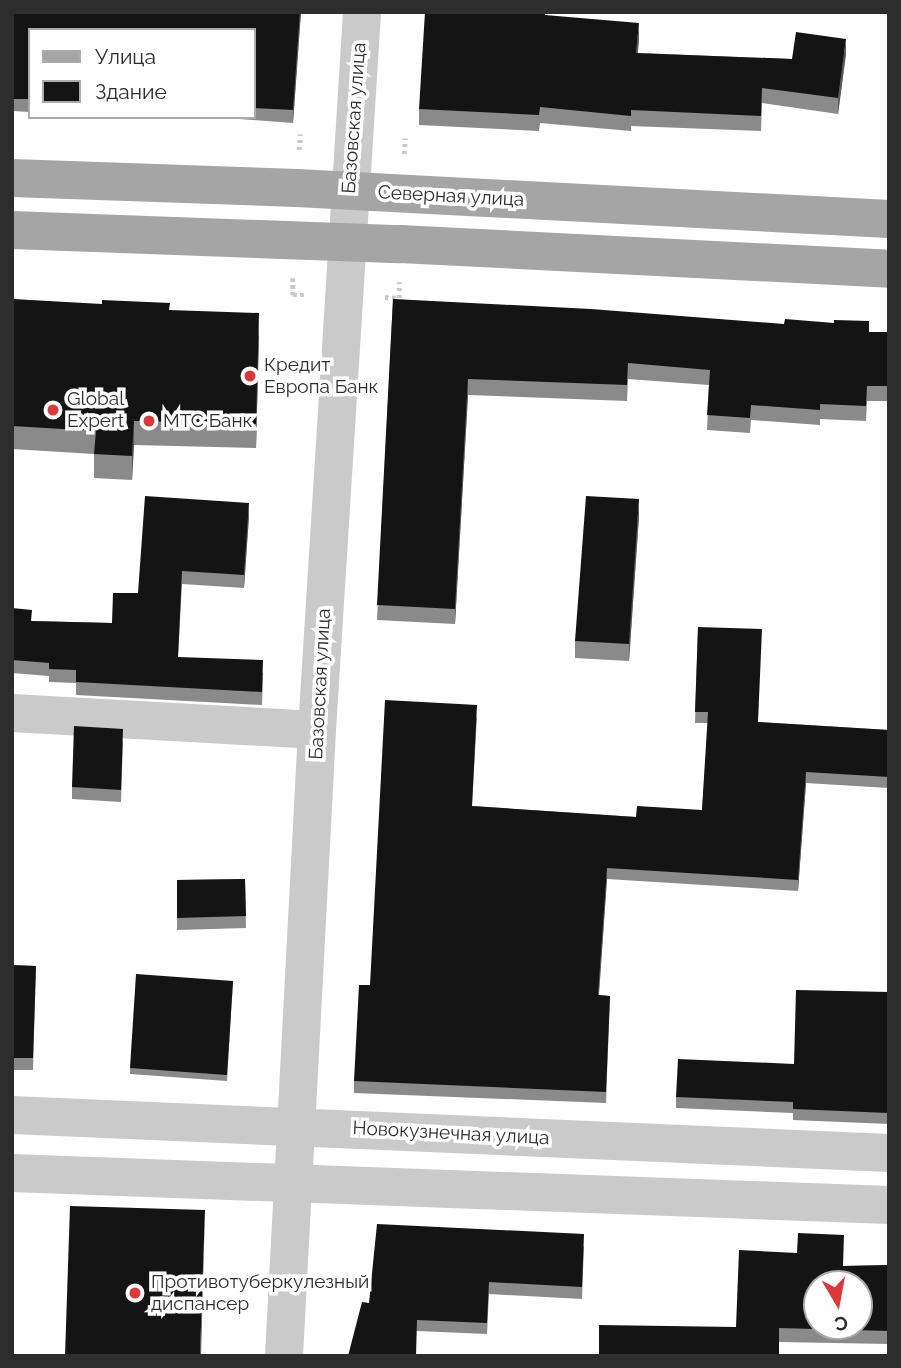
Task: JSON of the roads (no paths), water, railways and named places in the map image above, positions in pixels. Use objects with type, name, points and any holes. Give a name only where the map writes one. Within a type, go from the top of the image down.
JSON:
[{"type":"main road","name":"Северная улица","points":[[12,178],[348,190],[889,219]]},
{"type":"main road","points":[[12,230],[889,269]]},
{"type":"street","name":"Базовская улица","points":[[284,1356],[348,190],[362,12]]},
{"type":"street","points":[[12,713],[317,730]]},
{"type":"street","name":"Новокузнечная улица","points":[[12,1115],[889,1153]]},
{"type":"street","points":[[12,1173],[889,1205]]},
{"type":"place","name":"Кредит Европа Банк","points":[[250,376]]},
{"type":"place","name":"Global Expert","points":[[53,410]]},
{"type":"place","name":"МТС Банк","points":[[149,421]]},
{"type":"place","name":"Противотуберкулезный диспансер","points":[[135,1293]]}]
